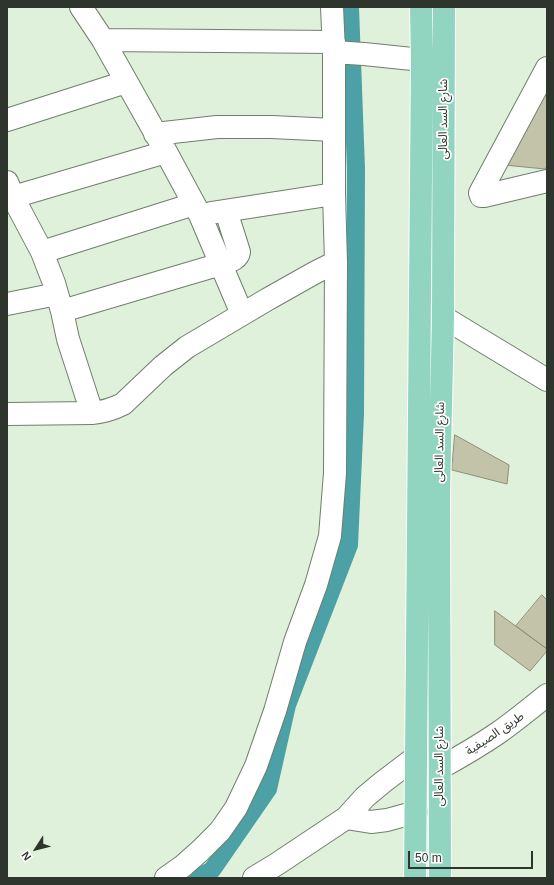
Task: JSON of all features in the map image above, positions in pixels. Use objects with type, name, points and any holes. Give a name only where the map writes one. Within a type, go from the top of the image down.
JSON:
[{"type":"main road","name":"شارع السد العالى","points":[[421,7],[429,494],[440,768],[440,878]]},
{"type":"main road","name":"شارع السد العالى","points":[[415,878],[416,757],[429,494],[443,317],[444,7]]},
{"type":"street","points":[[81,7],[103,40],[197,210],[242,314]]},
{"type":"street","points":[[166,878],[183,866],[220,831],[236,808],[256,766],[273,718],[295,642],[316,585],[330,536],[335,473],[336,262],[334,130],[344,50],[332,7]]},
{"type":"street","points":[[103,40],[344,50],[422,60]]},
{"type":"street","points":[[547,68],[480,193],[481,196],[484,196],[547,181]]},
{"type":"street","points":[[7,120],[126,82]]},
{"type":"street","points":[[92,413],[68,339],[60,302],[54,283],[42,252],[11,197],[161,143],[217,127],[272,126],[334,130]]},
{"type":"street","points":[[42,252],[197,210],[226,211],[334,194]]},
{"type":"street","points":[[7,304],[60,302],[221,264],[236,258],[239,252],[226,211]]},
{"type":"street","points":[[7,414],[92,413],[105,411],[123,404],[162,366],[187,347],[242,314],[336,262]]},
{"type":"street","points":[[443,317],[547,380]]},
{"type":"street","name":"طريق الصيفية","points":[[440,768],[469,752],[498,733],[547,695]]},
{"type":"street","points":[[254,878],[278,864],[346,818],[365,797],[416,757]]},
{"type":"street","points":[[346,818],[371,822],[387,820],[416,812]]},
{"type":"building","points":[[545,94],[547,95],[547,166],[545,169],[504,165]]},
{"type":"building","points":[[455,435],[509,465],[507,484],[452,470]]},
{"type":"building","points":[[542,595],[547,600],[547,649],[516,626]]},
{"type":"building","points":[[495,611],[547,649],[547,651],[530,671],[495,645]]},
{"type":"waterway","points":[[198,878],[212,870],[268,789],[287,705],[349,545],[355,414],[356,169],[350,7]]}]
